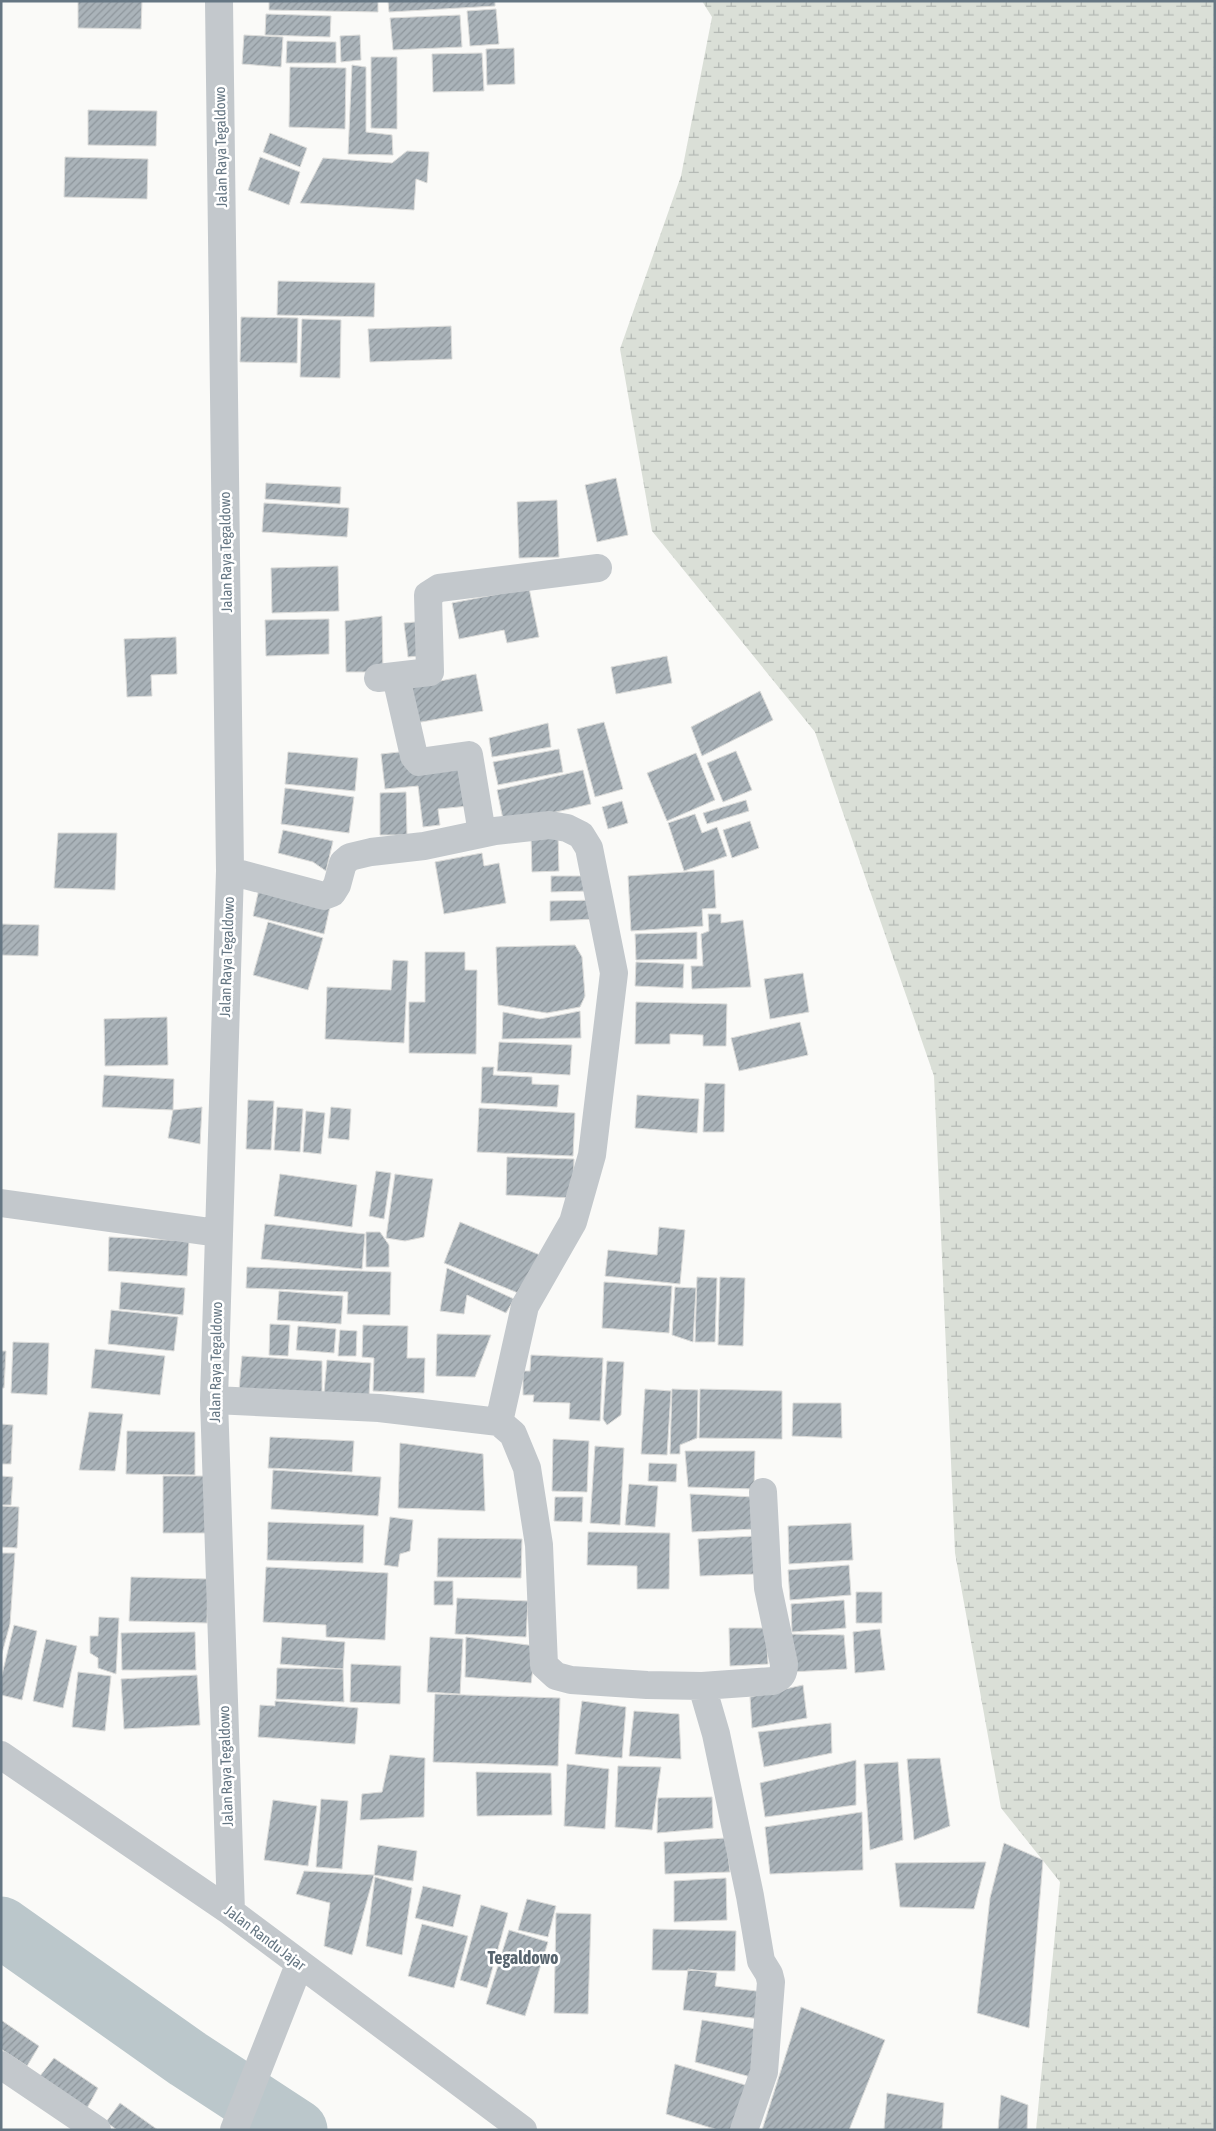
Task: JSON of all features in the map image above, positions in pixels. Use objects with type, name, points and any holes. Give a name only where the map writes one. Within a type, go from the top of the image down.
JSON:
[{"type":"street","name":"Jalan Raya Tegaldowo","points":[[219,1],[230,871],[214,1400],[231,1912]]},
{"type":"street","points":[[482,833],[469,755],[419,762],[414,756],[387,678],[430,672],[428,595],[439,588],[598,568]]},
{"type":"street","points":[[230,871],[324,896],[332,893],[337,885],[343,863],[350,856],[424,846],[482,833],[550,826],[567,828],[581,836],[589,848],[614,973],[592,1155],[586,1182],[573,1222],[525,1306],[499,1422]]},
{"type":"street","points":[[1,1203],[218,1233]]},
{"type":"street","points":[[214,1400],[379,1408],[499,1422],[513,1434],[527,1468],[539,1545],[544,1665],[548,1671],[556,1676],[571,1680],[702,1686],[773,1681],[780,1678],[784,1672],[768,1588],[763,1492]]},
{"type":"street","points":[[702,1686],[720,1753],[761,1961],[769,1974],[771,1982],[764,2072],[744,2130]]},
{"type":"street","name":"Jalan Randu Jajar","points":[[1,1755],[231,1912],[523,2130]]},
{"type":"street","points":[[234,2130],[300,1965]]},
{"type":"street","points":[[1,2065],[97,2130]]},
{"type":"green space","points":[[702,1],[1215,1],[1215,2130],[1036,2130],[1060,1882],[1001,1808],[955,1553],[934,1076],[815,732],[652,531],[620,349],[681,176],[712,17]]},
{"type":"building","points":[[78,1],[142,1],[141,29],[78,28]]},
{"type":"building","points":[[269,1],[378,1],[378,12],[269,10]]},
{"type":"building","points":[[388,1],[495,1],[495,6],[389,12]]},
{"type":"building","points":[[496,9],[499,44],[470,46],[467,11]]},
{"type":"building","points":[[266,14],[331,16],[330,37],[265,35]]},
{"type":"building","points":[[460,15],[462,47],[393,50],[390,18]]},
{"type":"building","points":[[244,35],[283,37],[281,67],[242,64]]},
{"type":"building","points":[[360,35],[361,60],[341,62],[340,36]]},
{"type":"building","points":[[287,41],[336,42],[336,63],[286,63]]},
{"type":"building","points":[[514,48],[515,84],[487,85],[486,49]]},
{"type":"building","points":[[482,53],[484,91],[433,92],[432,54]]},
{"type":"building","points":[[371,57],[397,57],[397,129],[371,128]]},
{"type":"building","points":[[352,65],[366,67],[366,132],[392,135],[393,155],[348,154]]},
{"type":"building","points":[[290,67],[346,68],[345,129],[289,127]]},
{"type":"building","points":[[88,110],[157,111],[156,146],[88,145]]},
{"type":"building","points":[[270,133],[307,148],[300,167],[263,152]]},
{"type":"building","points":[[407,151],[429,152],[427,183],[416,179],[414,210],[300,203],[323,158],[392,163]]},
{"type":"building","points":[[65,157],[148,159],[147,199],[64,197]]},
{"type":"building","points":[[260,157],[300,172],[289,205],[248,190]]},
{"type":"building","points":[[278,281],[375,283],[374,317],[277,315]]},
{"type":"building","points":[[241,317],[298,318],[297,363],[240,362]]},
{"type":"building","points":[[302,319],[341,320],[340,378],[300,377]]},
{"type":"building","points":[[451,326],[452,359],[370,362],[368,329]]},
{"type":"building","points":[[616,478],[628,535],[597,542],[585,485]]},
{"type":"building","points":[[266,483],[341,487],[340,504],[265,499]]},
{"type":"building","points":[[557,500],[559,557],[519,558],[517,502]]},
{"type":"building","points":[[264,503],[349,508],[347,537],[262,532]]},
{"type":"building","points":[[338,566],[339,611],[272,613],[271,568]]},
{"type":"building","points":[[529,588],[539,637],[507,643],[504,630],[459,639],[452,603]]},
{"type":"building","points":[[382,616],[383,672],[346,672],[345,621]]},
{"type":"building","points":[[329,619],[329,654],[266,656],[265,620]]},
{"type":"building","points":[[426,621],[429,655],[408,657],[404,623]]},
{"type":"building","points":[[176,637],[177,674],[151,675],[152,696],[127,697],[124,639]]},
{"type":"building","points":[[667,656],[672,683],[616,694],[611,667]]},
{"type":"building","points":[[476,674],[483,711],[410,724],[404,688]]},
{"type":"building","points":[[760,691],[773,720],[702,756],[691,727]]},
{"type":"building","points":[[604,722],[623,789],[595,797],[577,729]]},
{"type":"building","points":[[548,723],[551,747],[492,757],[489,738]]},
{"type":"building","points":[[472,744],[479,805],[438,809],[440,825],[423,827],[418,786],[385,789],[381,754]]},
{"type":"building","points":[[559,749],[563,772],[498,785],[493,762]]},
{"type":"building","points":[[736,751],[752,790],[723,802],[707,763]]},
{"type":"building","points":[[288,752],[358,758],[355,791],[285,784]]},
{"type":"building","points":[[696,753],[715,800],[667,821],[647,773]]},
{"type":"building","points":[[583,770],[591,804],[504,824],[497,790]]},
{"type":"building","points":[[285,788],[354,797],[349,833],[281,824]]},
{"type":"building","points":[[406,792],[407,835],[380,835],[380,793]]},
{"type":"building","points":[[746,800],[749,811],[707,824],[703,813]]},
{"type":"building","points":[[622,801],[628,823],[608,829],[602,807]]},
{"type":"building","points":[[695,814],[702,833],[717,827],[727,856],[684,871],[668,823]]},
{"type":"building","points":[[750,821],[759,848],[732,858],[723,830]]},
{"type":"building","points":[[283,830],[333,841],[326,871],[313,862],[278,853]]},
{"type":"building","points":[[58,833],[117,833],[115,890],[54,888]]},
{"type":"building","points":[[558,835],[559,871],[532,872],[531,837]]},
{"type":"building","points":[[482,853],[484,866],[499,863],[506,903],[444,914],[435,862]]},
{"type":"building","points":[[714,870],[716,908],[702,909],[703,926],[631,931],[628,876]]},
{"type":"building","points":[[551,876],[588,876],[588,891],[551,892]]},
{"type":"building","points":[[260,884],[331,902],[324,934],[253,916]]},
{"type":"building","points":[[597,900],[597,919],[550,921],[550,901]]},
{"type":"building","points":[[708,914],[721,914],[721,923],[743,920],[751,987],[692,989],[691,966],[703,966],[701,934],[709,931]]},
{"type":"building","points":[[268,922],[323,938],[308,990],[253,975]]},
{"type":"building","points":[[1,924],[39,925],[38,956],[1,955]]},
{"type":"building","points":[[697,932],[697,959],[636,960],[635,934]]},
{"type":"building","points":[[575,945],[582,957],[585,996],[580,1007],[547,1013],[498,1005],[496,947]]},
{"type":"building","points":[[425,952],[465,952],[465,970],[477,970],[476,1054],[409,1053],[409,1002],[425,1002]]},
{"type":"building","points":[[393,960],[408,961],[404,1043],[325,1039],[327,987],[391,990]]},
{"type":"building","points":[[636,962],[684,964],[683,988],[635,986]]},
{"type":"building","points":[[803,973],[809,1012],[770,1019],[764,979]]},
{"type":"building","points":[[636,1002],[727,1004],[726,1046],[703,1046],[703,1035],[670,1034],[670,1044],[635,1044]]},
{"type":"building","points":[[580,1011],[581,1038],[502,1039],[503,1012],[540,1019]]},
{"type":"building","points":[[167,1017],[168,1065],[105,1066],[104,1019]]},
{"type":"building","points":[[800,1022],[808,1055],[739,1071],[731,1038]]},
{"type":"building","points":[[499,1042],[572,1045],[570,1075],[497,1071]]},
{"type":"building","points":[[482,1067],[494,1067],[493,1075],[532,1077],[532,1084],[559,1085],[557,1107],[481,1103]]},
{"type":"building","points":[[104,1075],[174,1079],[173,1110],[102,1107]]},
{"type":"building","points":[[705,1083],[725,1084],[724,1132],[703,1132]]},
{"type":"building","points":[[637,1095],[699,1099],[697,1133],[635,1128]]},
{"type":"building","points":[[248,1100],[274,1101],[271,1150],[246,1149]]},
{"type":"building","points":[[202,1107],[200,1144],[168,1138],[173,1110]]},
{"type":"building","points":[[277,1107],[303,1109],[300,1152],[274,1150]]},
{"type":"building","points":[[331,1107],[351,1109],[349,1140],[328,1138]]},
{"type":"building","points":[[479,1108],[575,1113],[573,1156],[477,1152]]},
{"type":"building","points":[[306,1111],[325,1113],[321,1154],[303,1152]]},
{"type":"building","points":[[507,1157],[574,1159],[573,1198],[506,1195]]},
{"type":"building","points":[[376,1171],[391,1173],[384,1219],[369,1216]]},
{"type":"building","points":[[280,1174],[357,1185],[352,1227],[274,1216]]},
{"type":"building","points":[[395,1174],[433,1179],[424,1237],[405,1241],[386,1238]]},
{"type":"building","points":[[460,1222],[540,1255],[523,1295],[444,1263]]},
{"type":"building","points":[[265,1224],[365,1234],[362,1269],[261,1259]]},
{"type":"building","points":[[659,1227],[685,1230],[680,1284],[605,1276],[608,1250],[657,1255]]},
{"type":"building","points":[[366,1232],[380,1232],[389,1245],[389,1267],[366,1267]]},
{"type":"building","points":[[109,1237],[189,1241],[187,1276],[108,1271]]},
{"type":"building","points":[[247,1267],[391,1272],[390,1315],[347,1314],[348,1292],[246,1288]]},
{"type":"building","points":[[447,1268],[514,1299],[506,1313],[467,1295],[464,1314],[440,1311]]},
{"type":"building","points":[[697,1277],[717,1278],[715,1342],[695,1342]]},
{"type":"building","points":[[720,1277],[745,1278],[743,1346],[718,1345]]},
{"type":"building","points":[[121,1282],[185,1288],[183,1315],[119,1309]]},
{"type":"building","points":[[604,1282],[672,1286],[669,1333],[602,1328]]},
{"type":"building","points":[[675,1287],[696,1288],[693,1342],[672,1335]]},
{"type":"building","points":[[279,1291],[343,1296],[341,1324],[277,1320]]},
{"type":"building","points":[[111,1310],[178,1317],[174,1351],[108,1344]]},
{"type":"building","points":[[270,1324],[290,1325],[288,1356],[269,1355]]},
{"type":"building","points":[[363,1325],[408,1326],[407,1358],[425,1358],[424,1393],[373,1391],[374,1358],[362,1357]]},
{"type":"building","points":[[298,1326],[336,1329],[334,1353],[296,1350]]},
{"type":"building","points":[[340,1330],[357,1331],[356,1356],[338,1356]]},
{"type":"building","points":[[437,1334],[491,1335],[475,1377],[436,1376]]},
{"type":"building","points":[[13,1342],[49,1343],[47,1395],[11,1393]]},
{"type":"building","points":[[95,1349],[165,1356],[160,1395],[91,1388]]},
{"type":"building","points":[[1,1351],[6,1351],[4,1388],[1,1388]]},
{"type":"building","points":[[531,1355],[603,1358],[600,1421],[569,1419],[570,1403],[533,1402],[534,1395],[523,1395],[523,1371],[530,1371]]},
{"type":"building","points":[[242,1356],[322,1361],[322,1396],[239,1390]]},
{"type":"building","points":[[327,1360],[371,1363],[369,1395],[324,1393]]},
{"type":"building","points":[[607,1361],[624,1362],[621,1415],[607,1425],[603,1419]]},
{"type":"building","points":[[645,1389],[671,1391],[667,1455],[641,1454]]},
{"type":"building","points":[[672,1389],[698,1390],[697,1438],[680,1445],[680,1454],[670,1454]]},
{"type":"building","points":[[700,1389],[782,1391],[782,1439],[699,1438]]},
{"type":"building","points":[[793,1403],[841,1403],[842,1438],[792,1436]]},
{"type":"building","points":[[89,1412],[123,1414],[115,1471],[79,1470]]},
{"type":"building","points":[[1,1424],[13,1425],[11,1464],[1,1464]]},
{"type":"building","points":[[127,1431],[195,1432],[195,1475],[126,1474]]},
{"type":"building","points":[[270,1437],[354,1441],[352,1472],[268,1468]]},
{"type":"building","points":[[553,1439],[589,1441],[587,1492],[552,1491]]},
{"type":"building","points":[[400,1443],[483,1454],[485,1511],[398,1508]]},
{"type":"building","points":[[595,1446],[624,1448],[620,1525],[590,1523]]},
{"type":"building","points":[[685,1451],[755,1451],[754,1489],[688,1487]]},
{"type":"building","points":[[649,1463],[677,1464],[676,1482],[648,1481]]},
{"type":"building","points":[[273,1470],[381,1477],[378,1516],[271,1509]]},
{"type":"building","points":[[1,1476],[13,1477],[11,1505],[1,1505]]},
{"type":"building","points":[[163,1476],[210,1476],[209,1533],[163,1533]]},
{"type":"building","points":[[629,1484],[658,1486],[655,1527],[625,1525]]},
{"type":"building","points":[[690,1494],[754,1497],[755,1529],[692,1532]]},
{"type":"building","points":[[555,1497],[583,1497],[582,1522],[554,1521]]},
{"type":"building","points":[[1,1506],[19,1507],[17,1548],[1,1547]]},
{"type":"building","points":[[390,1517],[413,1520],[410,1551],[400,1554],[398,1567],[384,1565]]},
{"type":"building","points":[[268,1522],[364,1525],[363,1563],[267,1560]]},
{"type":"building","points":[[851,1523],[853,1560],[789,1564],[788,1526]]},
{"type":"building","points":[[588,1532],[670,1533],[669,1589],[637,1589],[637,1566],[587,1565]]},
{"type":"building","points":[[755,1536],[756,1574],[700,1576],[698,1539]]},
{"type":"building","points":[[438,1538],[522,1539],[521,1578],[437,1577]]},
{"type":"building","points":[[1,1553],[15,1553],[10,1624],[1,1657]]},
{"type":"building","points":[[849,1565],[851,1595],[790,1600],[788,1570]]},
{"type":"building","points":[[266,1567],[388,1573],[385,1640],[326,1637],[326,1625],[263,1622]]},
{"type":"building","points":[[131,1577],[208,1579],[207,1623],[129,1621]]},
{"type":"building","points":[[434,1581],[453,1581],[453,1605],[434,1605]]},
{"type":"building","points":[[856,1592],[882,1592],[882,1623],[856,1623]]},
{"type":"building","points":[[457,1598],[528,1601],[526,1637],[455,1634]]},
{"type":"building","points":[[844,1600],[846,1628],[792,1632],[791,1604]]},
{"type":"building","points":[[99,1617],[119,1618],[116,1674],[98,1668],[98,1658],[90,1653],[90,1636],[98,1636]]},
{"type":"building","points":[[14,1625],[37,1631],[22,1700],[1,1695],[1,1679]]},
{"type":"building","points":[[729,1628],[766,1628],[768,1664],[730,1666]]},
{"type":"building","points":[[880,1629],[885,1670],[855,1673],[853,1632]]},
{"type":"building","points":[[195,1632],[196,1670],[122,1670],[121,1633]]},
{"type":"building","points":[[788,1634],[844,1635],[847,1669],[790,1672]]},
{"type":"building","points":[[282,1637],[345,1642],[343,1669],[280,1664]]},
{"type":"building","points":[[430,1637],[463,1639],[460,1694],[427,1692]]},
{"type":"building","points":[[466,1637],[536,1646],[531,1683],[465,1677]]},
{"type":"building","points":[[46,1639],[77,1646],[63,1708],[33,1701]]},
{"type":"building","points":[[351,1664],[401,1666],[400,1704],[350,1702]]},
{"type":"building","points":[[277,1668],[343,1669],[344,1702],[276,1699]]},
{"type":"building","points":[[78,1672],[111,1676],[105,1731],[72,1727]]},
{"type":"building","points":[[197,1675],[200,1725],[124,1729],[121,1679]]},
{"type":"building","points":[[803,1685],[807,1718],[752,1728],[750,1697]]},
{"type":"building","points":[[435,1694],[560,1698],[558,1766],[433,1762]]},
{"type":"building","points":[[275,1701],[358,1708],[355,1744],[258,1737],[260,1705],[275,1706]]},
{"type":"building","points":[[582,1701],[626,1707],[622,1758],[575,1754]]},
{"type":"building","points":[[634,1711],[679,1714],[681,1759],[629,1756]]},
{"type":"building","points":[[831,1723],[832,1753],[764,1767],[758,1732]]},
{"type":"building","points":[[390,1755],[425,1758],[424,1817],[360,1820],[362,1794],[382,1792]]},
{"type":"building","points":[[940,1758],[950,1826],[914,1840],[907,1759]]},
{"type":"building","points":[[856,1760],[856,1805],[765,1817],[760,1783]]},
{"type":"building","points":[[898,1762],[903,1840],[870,1850],[864,1764]]},
{"type":"building","points":[[567,1764],[609,1769],[605,1829],[564,1826]]},
{"type":"building","points":[[618,1766],[661,1767],[652,1830],[615,1827]]},
{"type":"building","points":[[476,1772],[551,1773],[552,1815],[477,1816]]},
{"type":"building","points":[[712,1797],[713,1828],[657,1833],[658,1798]]},
{"type":"building","points":[[321,1799],[348,1801],[342,1869],[316,1867]]},
{"type":"building","points":[[273,1800],[317,1806],[308,1866],[264,1860]]},
{"type":"building","points":[[862,1812],[863,1870],[770,1874],[765,1827]]},
{"type":"building","points":[[726,1838],[730,1872],[665,1874],[664,1842]]},
{"type":"building","points":[[1004,1843],[1043,1860],[1029,2028],[977,2013],[990,1898]]},
{"type":"building","points":[[378,1845],[417,1851],[413,1881],[374,1875]]},
{"type":"building","points":[[986,1862],[974,1909],[900,1907],[895,1863]]},
{"type":"building","points":[[304,1871],[374,1875],[352,1955],[324,1946],[330,1903],[296,1894]]},
{"type":"building","points":[[375,1877],[412,1888],[402,1955],[366,1946]]},
{"type":"building","points":[[726,1878],[727,1920],[674,1922],[674,1881]]},
{"type":"building","points":[[423,1886],[461,1895],[453,1927],[415,1918]]},
{"type":"building","points":[[527,1899],[556,1906],[548,1937],[518,1930]]},
{"type":"building","points":[[481,1905],[508,1913],[487,1988],[460,1980]]},
{"type":"building","points":[[556,1913],[591,1914],[588,2014],[554,2013]]},
{"type":"building","points":[[422,1924],[468,1936],[454,1988],[408,1976]]},
{"type":"building","points":[[653,1929],[736,1931],[735,1971],[652,1970]]},
{"type":"building","points":[[509,1930],[548,1942],[525,2016],[486,2004]]},
{"type":"building","points":[[688,1969],[717,1973],[715,1986],[764,1992],[761,2019],[683,2010]]},
{"type":"building","points":[[801,2007],[885,2040],[849,2130],[762,2130]]},
{"type":"building","points":[[1,2020],[39,2046],[27,2066],[1,2049]]},
{"type":"building","points":[[702,2020],[762,2030],[751,2077],[695,2062]]},
{"type":"building","points":[[54,2058],[98,2088],[86,2110],[40,2076]]},
{"type":"building","points":[[675,2064],[752,2087],[742,2130],[718,2130],[666,2114]]},
{"type":"building","points":[[887,2093],[944,2103],[942,2130],[884,2130]]},
{"type":"building","points":[[1001,2095],[1028,2105],[1027,2130],[998,2130]]},
{"type":"building","points":[[120,2103],[158,2130],[117,2130],[106,2122]]},
{"type":"waterway","points":[[1,1927],[188,2059],[297,2130]]},
{"type":"district","name":"Tegaldowo","points":[[523,1958]]}]
